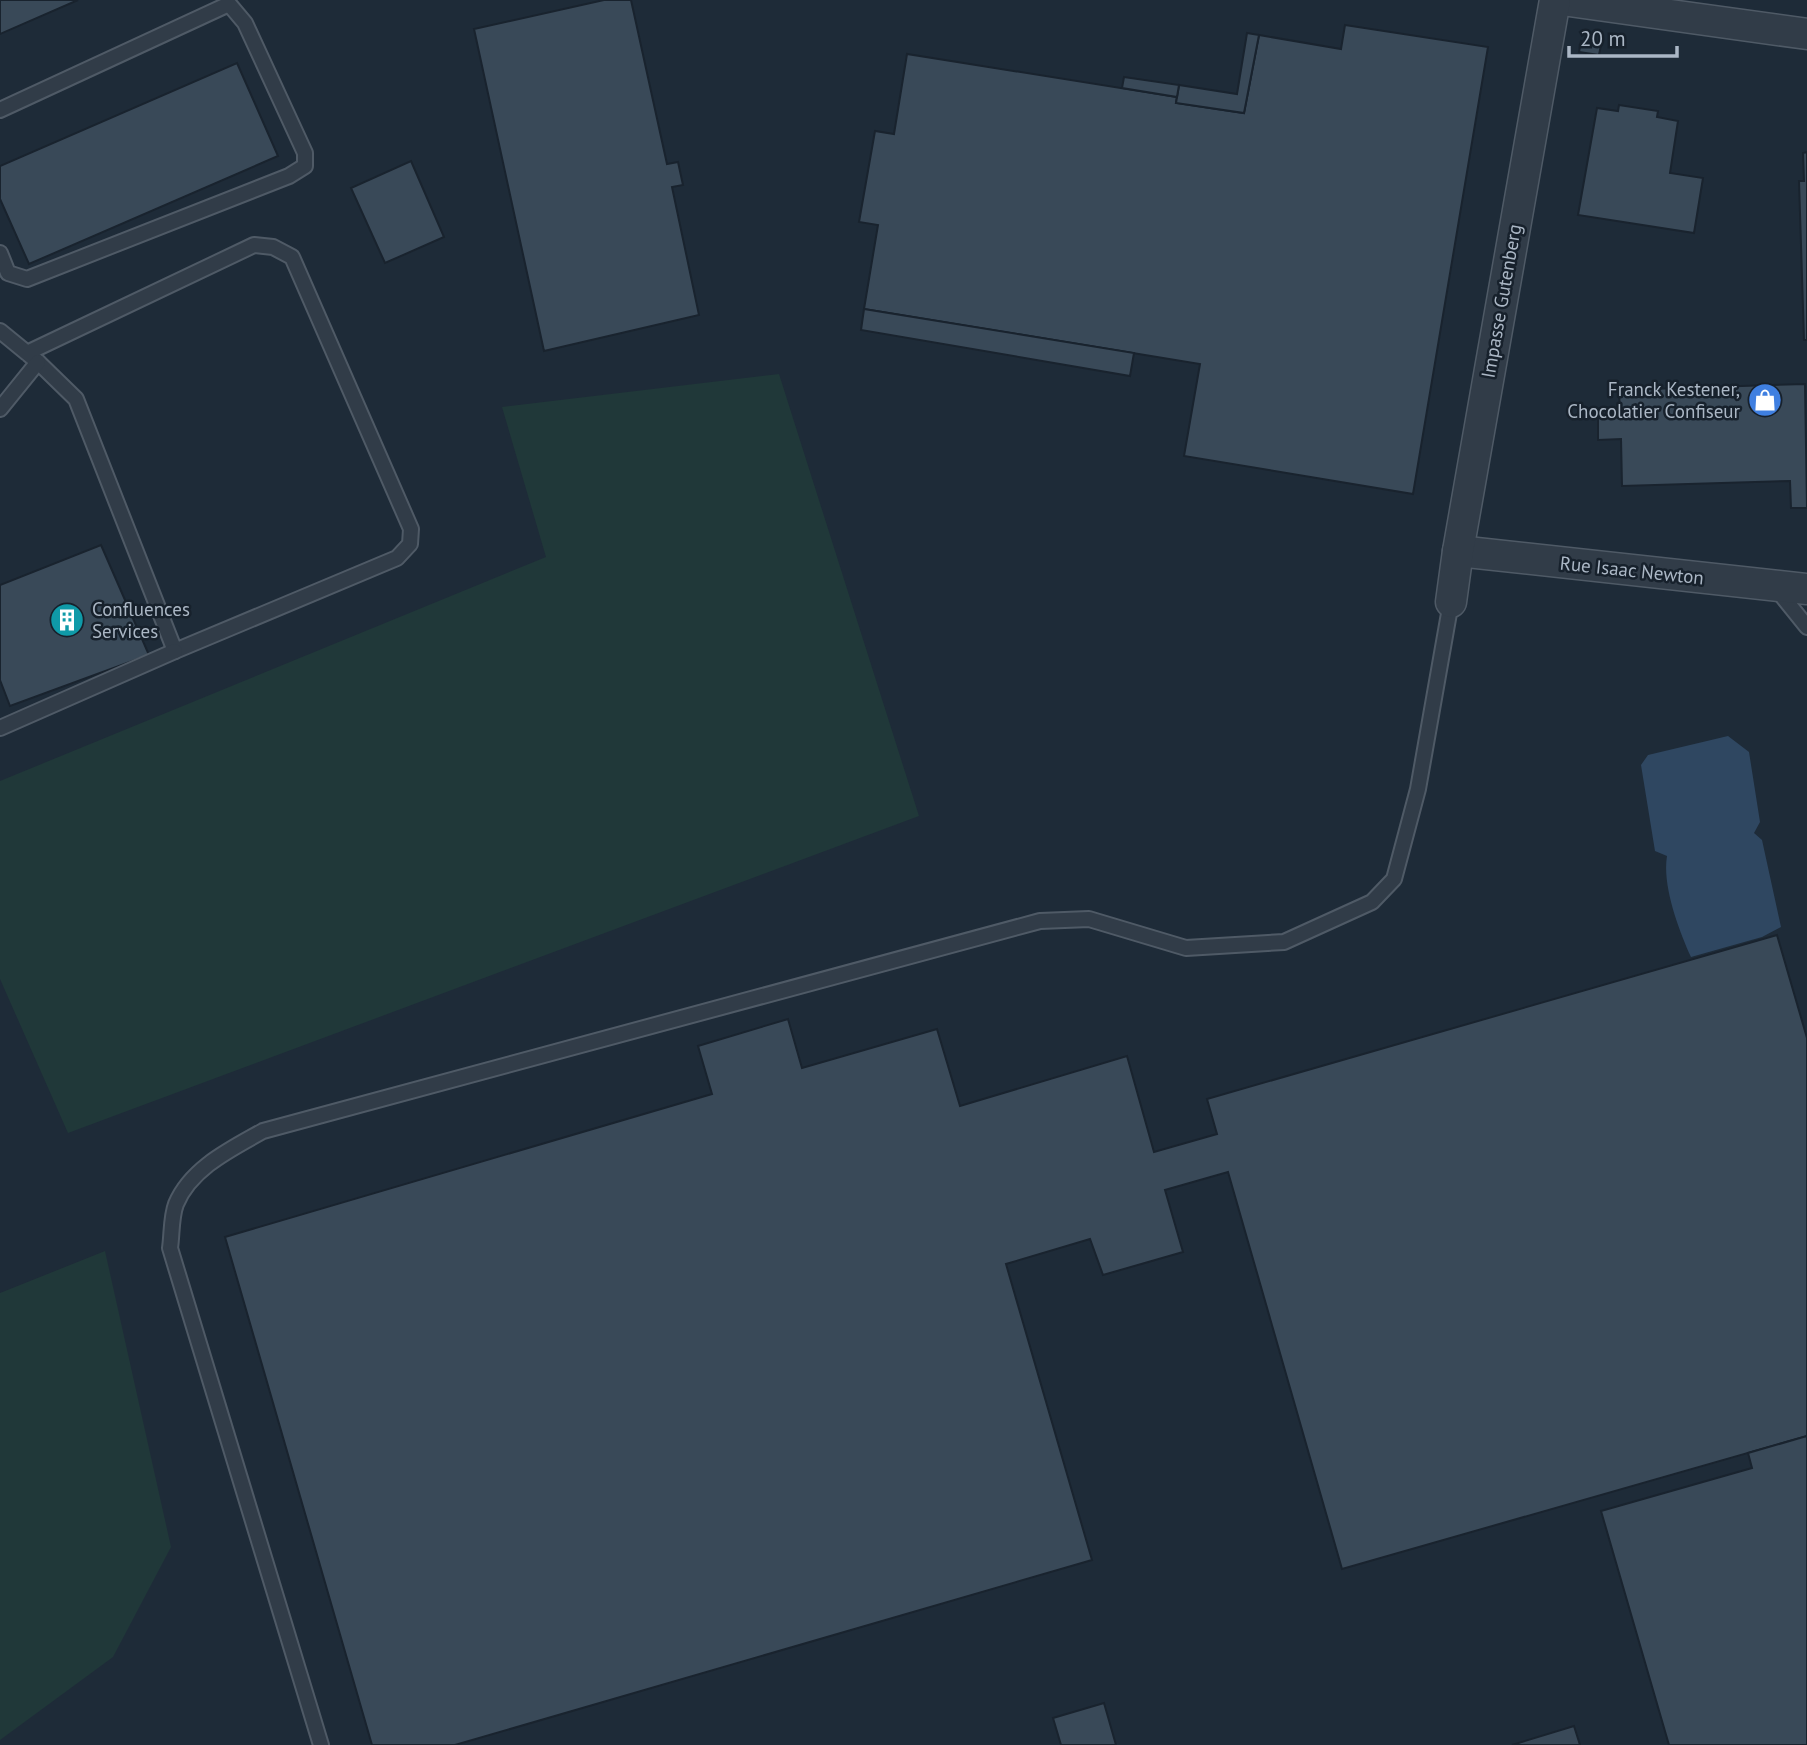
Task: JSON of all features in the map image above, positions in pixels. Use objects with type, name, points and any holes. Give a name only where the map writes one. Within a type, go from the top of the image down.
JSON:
[{"type":"street","name":"Impasse Gutenberg","points":[[1451,602],[1555,0]]},
{"type":"street","points":[[1562,0],[1807,34]]},
{"type":"street","name":"Rue Isaac Newton","points":[[1458,551],[1807,589]]},
{"type":"lane","points":[[0,110],[229,4],[245,23],[305,153],[305,166],[289,176],[27,279],[8,273],[0,253]]},
{"type":"lane","points":[[0,409],[32,357],[254,245],[273,247],[292,257],[411,529],[410,544],[397,558],[174,651],[0,728]]},
{"type":"lane","points":[[0,331],[76,399],[174,651]]},
{"type":"lane","points":[[1774,586],[1807,627]]},
{"type":"lane","points":[[321,1745],[170,1248],[176,1205],[194,1178],[220,1155],[263,1131],[1040,921],[1089,919],[1185,948],[1284,942],[1322,925],[1372,902],[1394,879],[1418,789],[1451,602]]},
{"type":"green space","points":[[779,374],[919,816],[68,1133],[0,979],[0,781],[546,557],[502,407]]},
{"type":"green space","points":[[105,1251],[171,1547],[113,1657],[0,1740],[0,1293]]},
{"type":"water","points":[[1728,736],[1749,752],[1760,822],[1754,833],[1762,840],[1781,927],[1762,937],[1691,957],[1669,894],[1667,856],[1655,851],[1641,765],[1648,755]]},
{"type":"building","points":[[0,0],[78,0],[0,34]]},
{"type":"building","points":[[604,0],[631,0],[667,164],[678,162],[683,185],[672,187],[699,315],[544,351],[474,29]]},
{"type":"building","points":[[1345,25],[1488,47],[1413,494],[1184,456],[1200,364],[864,309],[878,225],[859,222],[875,131],[894,134],[907,54],[1177,97],[1176,103],[1244,113],[1259,35],[1341,49]]},
{"type":"building","points":[[1247,33],[1259,35],[1244,113],[1176,103],[1179,85],[1237,94]]},
{"type":"building","points":[[1581,41],[1601,45],[1599,55],[1579,52]]},
{"type":"building","points":[[237,63],[278,156],[29,264],[0,199],[0,166]]},
{"type":"building","points":[[1124,77],[1179,85],[1177,97],[1122,88]]},
{"type":"building","points":[[1619,105],[1658,111],[1657,117],[1678,121],[1670,173],[1703,178],[1694,233],[1578,215],[1597,108],[1618,111]]},
{"type":"building","points":[[1807,152],[1807,340],[1804,340],[1799,181],[1804,181],[1803,153]]},
{"type":"building","points":[[411,161],[444,237],[385,263],[351,188]]},
{"type":"building","points":[[864,309],[1134,353],[1130,376],[861,330]]},
{"type":"building","points":[[1805,384],[1807,508],[1791,508],[1790,481],[1622,486],[1621,439],[1598,440],[1598,415],[1620,414],[1619,390]]},
{"type":"building","name":"Confluences Services","points":[[101,545],[149,655],[10,706],[0,680],[0,585]]},
{"type":"building","points":[[1777,935],[1807,1038],[1807,1436],[1342,1569],[1228,1172],[1165,1190],[1183,1252],[1103,1275],[1090,1239],[1006,1264],[1092,1560],[455,1745],[372,1745],[225,1237],[712,1094],[698,1046],[788,1019],[802,1068],[937,1029],[960,1106],[1127,1056],[1154,1152],[1217,1134],[1207,1099]]},
{"type":"building","points":[[1807,1436],[1807,1745],[1669,1745],[1601,1511],[1752,1468],[1748,1453]]},
{"type":"building","points":[[1104,1703],[1116,1745],[1061,1745],[1053,1718]]},
{"type":"building","points":[[1574,1726],[1580,1745],[1512,1745]]},
{"type":"place","name":"Franck Kestener, Chocolatier Confiseur","points":[[1765,400]]},
{"type":"place","name":"Confluences Services","points":[[67,620]]}]
